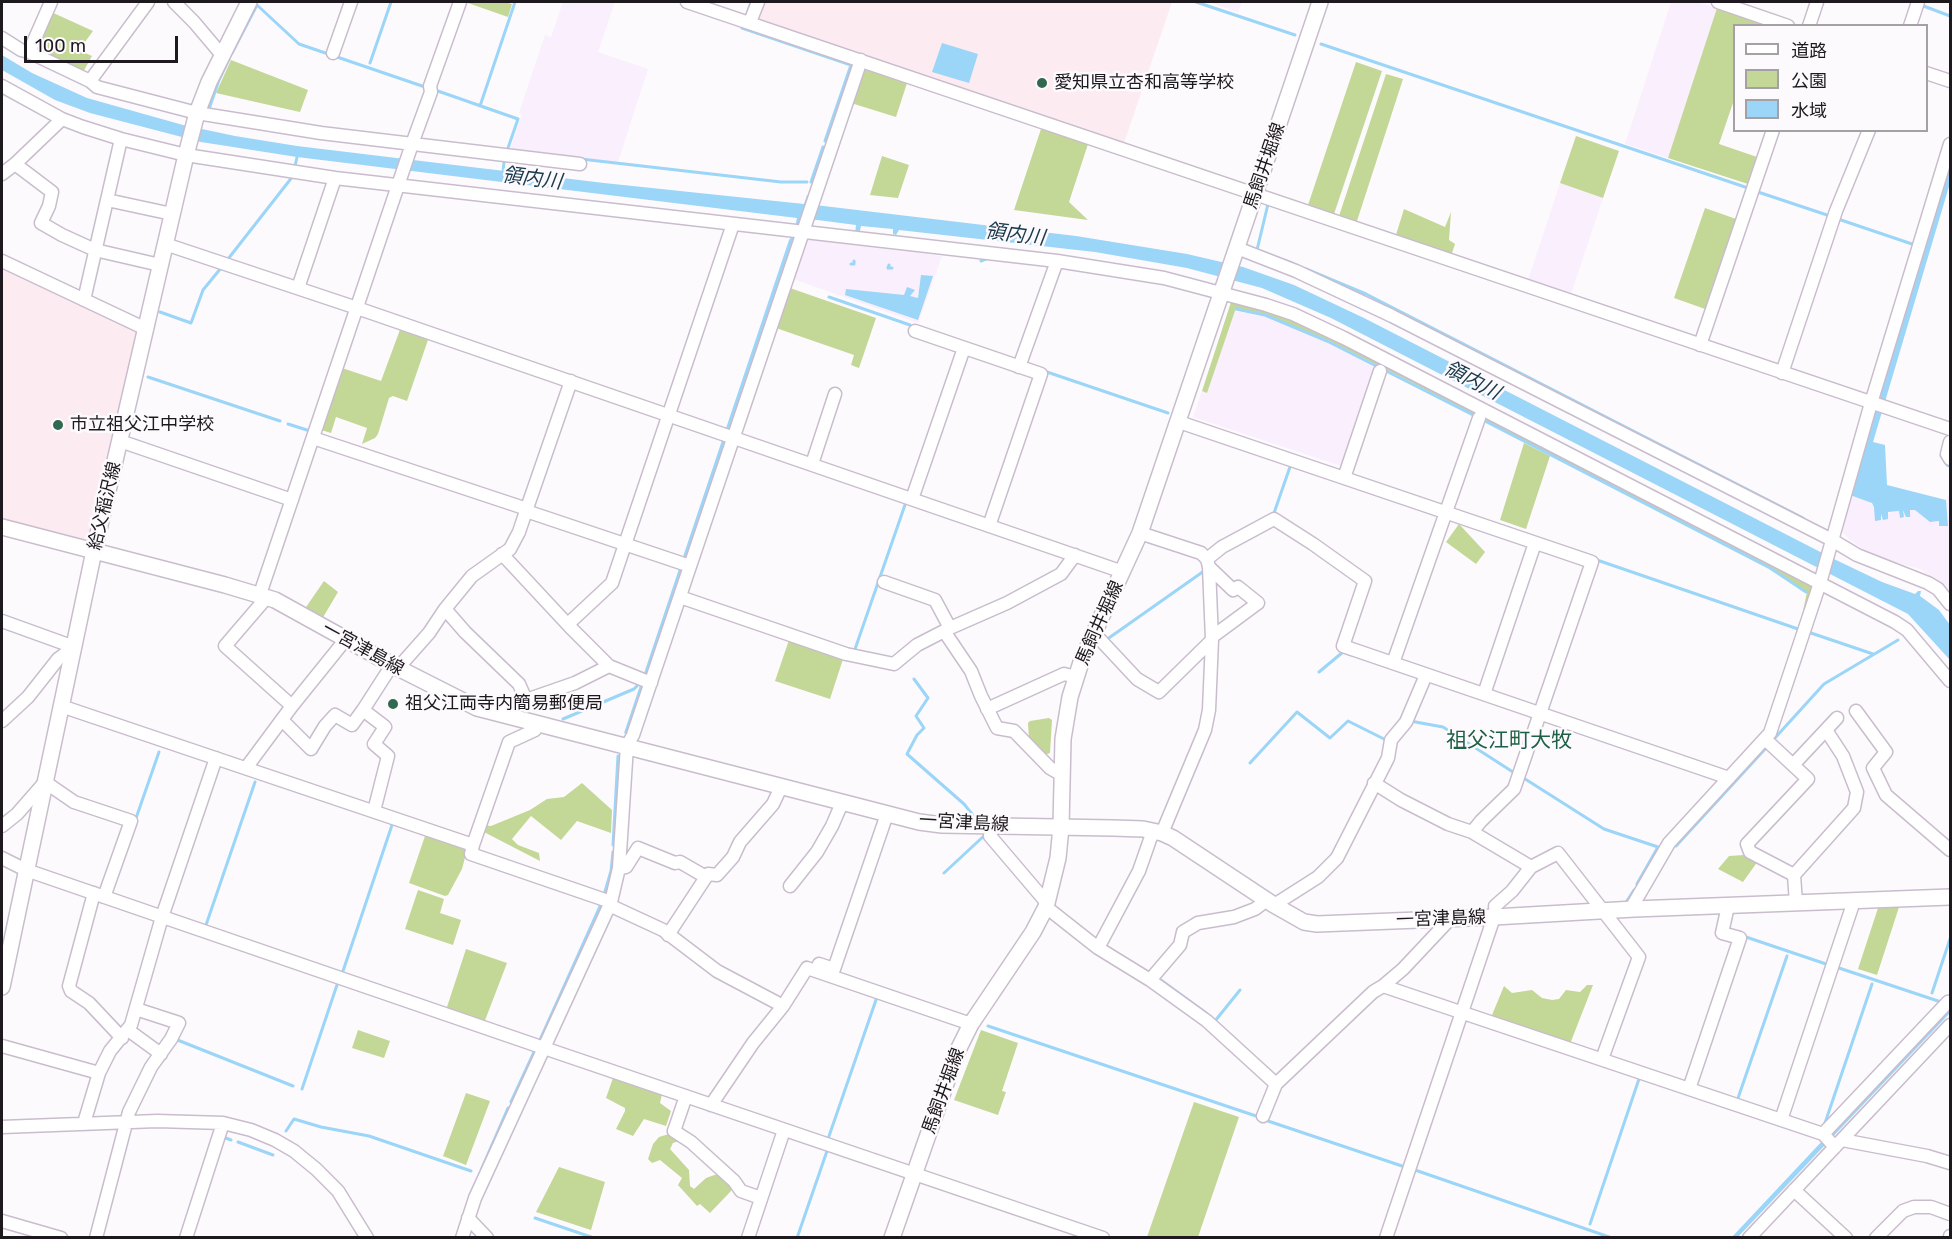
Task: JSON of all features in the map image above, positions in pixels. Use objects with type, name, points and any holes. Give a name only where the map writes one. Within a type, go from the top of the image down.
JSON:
[{"type":"main road","name":"給父稲沢線","points":[[2,987],[94,551],[186,153],[196,114],[221,54],[248,2]]},
{"type":"main road","name":"馬飼井堀線","points":[[892,1238],[957,1052],[970,1024],[1033,932],[1046,905],[1058,858],[1063,739],[1076,677],[1082,659],[1140,533],[1320,2]]},
{"type":"main road","name":"一宮津島線","points":[[2,527],[263,596],[462,702],[505,715],[919,822],[1157,832],[1173,838],[1270,903],[1304,922],[1317,924],[1449,919],[1634,909],[1950,897]]},
{"type":"street","points":[[29,52],[51,2]]},
{"type":"street","points":[[90,81],[148,2]]},
{"type":"street","points":[[174,2],[194,21],[221,54]]},
{"type":"street","points":[[333,53],[351,2]]},
{"type":"street","points":[[292,706],[225,646],[263,596],[292,500],[460,2]]},
{"type":"street","points":[[687,2],[1950,429]]},
{"type":"street","points":[[750,22],[758,2]]},
{"type":"street","points":[[1718,2],[1782,24]]},
{"type":"street","points":[[1810,24],[1817,2]]},
{"type":"street","points":[[1911,24],[1917,4]]},
{"type":"street","points":[[2,38],[21,50],[90,81],[97,87],[196,114],[411,145],[580,164]]},
{"type":"street","points":[[462,1238],[479,1190],[610,904],[619,868],[627,746],[633,735],[646,681],[680,597],[686,564],[729,436],[803,232],[861,60]]},
{"type":"street","points":[[1928,74],[1950,81]]},
{"type":"street","points":[[2,86],[62,119],[121,139],[186,153],[335,178],[1057,261],[1164,278],[1222,292],[1293,314],[1344,338],[1907,630],[1950,681]]},
{"type":"street","points":[[2,174],[62,119]]},
{"type":"street","points":[[1700,345],[1772,132]]},
{"type":"street","points":[[1782,373],[1836,212],[1868,132]]},
{"type":"street","points":[[84,300],[121,139]]},
{"type":"street","points":[[1634,909],[1633,905],[1669,843],[1770,733],[1877,405],[1950,144]]},
{"type":"street","points":[[15,164],[52,192],[50,206],[41,223],[62,236],[95,250],[160,265]]},
{"type":"street","points":[[298,288],[335,178]]},
{"type":"street","points":[[107,200],[172,214]]},
{"type":"street","points":[[568,624],[612,583],[733,224]]},
{"type":"street","points":[[165,244],[571,381],[1123,572]]},
{"type":"street","points":[[1237,248],[1296,271],[1392,316],[1857,555],[1928,583],[1950,600]]},
{"type":"street","points":[[2,261],[146,329]]},
{"type":"street","points":[[1019,367],[1057,261]]},
{"type":"street","points":[[915,331],[1041,374],[989,526]]},
{"type":"street","points":[[912,499],[964,348]]},
{"type":"street","points":[[1344,478],[1380,371]]},
{"type":"street","points":[[282,720],[311,749],[334,715],[352,725],[395,667],[429,633],[472,576],[510,549],[519,532],[571,381]]},
{"type":"street","points":[[812,464],[835,394]]},
{"type":"street","points":[[1393,663],[1479,418]]},
{"type":"street","points":[[1179,422],[1592,562],[1514,789],[1480,821],[1472,832]]},
{"type":"street","points":[[313,438],[686,564]]},
{"type":"street","points":[[120,441],[292,500]]},
{"type":"street","points":[[1950,442],[1947,454],[1950,459]]},
{"type":"street","points":[[1098,948],[1139,871],[1205,730],[1209,710],[1212,639],[1208,563],[1222,547],[1274,519],[1365,581],[1342,646],[1729,778]]},
{"type":"street","points":[[1094,633],[1137,679],[1159,692],[1212,639],[1258,603],[1238,587],[1233,590],[1200,553],[1140,533]]},
{"type":"street","points":[[1484,694],[1535,543]]},
{"type":"street","points":[[502,554],[609,666],[646,681]]},
{"type":"street","points":[[680,597],[846,654],[894,664],[917,645],[947,629],[1007,603],[1061,574],[1075,555]]},
{"type":"street","points":[[884,582],[935,600],[947,629],[971,671],[997,728],[1014,731],[1050,768],[1062,775]]},
{"type":"street","points":[[445,609],[465,632],[519,684],[526,700]]},
{"type":"street","points":[[2,621],[74,647]]},
{"type":"street","points":[[246,768],[346,639]]},
{"type":"street","points":[[2,721],[28,697],[58,659],[74,647]]},
{"type":"street","points":[[505,715],[507,709],[526,700],[575,683],[609,666]]},
{"type":"street","points":[[987,709],[1064,674],[1076,677]]},
{"type":"street","points":[[1150,980],[1180,945],[1183,932],[1198,922],[1234,917],[1270,903],[1318,877],[1337,858],[1388,758],[1391,741],[1406,722],[1426,675]]},
{"type":"street","points":[[61,706],[473,845]]},
{"type":"street","points":[[363,710],[385,727],[374,744],[388,756],[374,811]]},
{"type":"street","points":[[1856,711],[1886,752],[1873,768],[1886,795],[1950,850]]},
{"type":"street","points":[[1793,765],[1837,718]]},
{"type":"street","points":[[537,723],[535,730],[509,742],[471,854],[610,904],[663,930],[717,971],[783,1006]]},
{"type":"street","points":[[1796,903],[1794,875],[1854,808],[1857,792],[1843,756],[1826,730]]},
{"type":"street","points":[[1765,739],[1808,779],[1747,844],[1750,852],[1794,875]]},
{"type":"street","points":[[84,1123],[99,1073],[110,1052],[125,1034],[136,1009],[162,916],[216,758]]},
{"type":"street","points":[[2,826],[17,814],[45,782],[74,802],[131,821],[99,895],[69,986],[71,991],[125,1034],[160,1054]]},
{"type":"street","points":[[1374,783],[1429,815],[1472,832],[1531,867]]},
{"type":"street","points":[[668,935],[708,874],[717,875],[733,857],[740,842],[773,804],[781,787]]},
{"type":"street","points":[[790,886],[817,852],[842,803]]},
{"type":"street","points":[[711,1105],[812,962],[834,969],[887,814]]},
{"type":"street","points":[[993,826],[990,836],[1046,905],[1098,948],[1150,980],[1206,1021],[1276,1084]]},
{"type":"street","points":[[619,868],[626,867],[638,848],[675,864],[680,861],[706,877]]},
{"type":"street","points":[[1386,1238],[1495,917],[1495,906],[1512,891],[1531,867],[1558,853],[1639,957],[1602,1059]]},
{"type":"street","points":[[2,858],[26,870],[1103,1238]]},
{"type":"street","points":[[1781,1120],[1854,901]]},
{"type":"street","points":[[1689,1089],[1740,938],[1722,933],[1728,906]]},
{"type":"street","points":[[1263,1116],[1276,1084],[1373,992],[1403,969],[1449,919]]},
{"type":"street","points":[[807,968],[970,1024]]},
{"type":"street","points":[[1383,986],[1781,1120],[1831,1140],[1927,1156],[1950,1163]]},
{"type":"street","points":[[1749,1238],[1794,1190],[1831,1140],[1948,1002],[1950,1003]]},
{"type":"street","points":[[96,1238],[127,1122],[151,1067],[171,1039],[178,1023],[136,1009]]},
{"type":"street","points":[[1831,1140],[1950,1025]]},
{"type":"street","points":[[2,1046],[99,1073]]},
{"type":"street","points":[[686,1096],[674,1131],[691,1142],[734,1181],[741,1191],[761,1198]]},
{"type":"street","points":[[2,1127],[127,1122],[223,1124],[251,1130],[294,1151],[316,1169],[338,1191],[367,1238]]},
{"type":"street","points":[[186,1238],[223,1124]]},
{"type":"street","points":[[748,1238],[784,1130]]},
{"type":"street","points":[[1794,1190],[1846,1238]]},
{"type":"street","points":[[1875,1238],[1903,1211],[1914,1207],[1931,1207],[1950,1214]]},
{"type":"street","points":[[468,1218],[487,1238]]},
{"type":"street","points":[[2,1221],[61,1238]]},
{"type":"shaded area","points":[[563,2],[615,2],[598,52],[648,69],[618,162],[510,150],[522,114],[519,113],[545,35],[551,37]]},
{"type":"shaded area","name":"愛知県立杏和高等学校","points":[[761,2],[1172,2],[1123,146],[756,21]]},
{"type":"shaded area","points":[[1208,2],[1242,2],[1238,12]]},
{"type":"shaded area","points":[[1671,2],[1697,2],[1717,8],[1668,158],[1625,144]]},
{"type":"shaded area","points":[[1560,183],[1603,198],[1570,297],[1527,283]]},
{"type":"shaded area","points":[[806,239],[942,256],[918,323],[793,279]]},
{"type":"shaded area","name":"市立祖父江中学校","points":[[2,265],[137,332],[90,535],[83,540],[2,519]]},
{"type":"shaded area","points":[[1235,311],[1265,316],[1326,342],[1378,368],[1344,467],[1193,417],[1202,391],[1207,392]]},
{"type":"shaded area","points":[[1850,495],[1869,501],[1881,514],[1899,511],[1900,518],[1904,517],[1903,510],[1905,510],[1906,517],[1910,510],[1915,510],[1930,522],[1939,521],[1939,526],[1948,525],[1946,500],[1948,496],[1950,497],[1950,590],[1920,569],[1883,559],[1867,552],[1849,539],[1839,529]]},
{"type":"green space","points":[[465,2],[505,2],[512,4],[508,17]]},
{"type":"green space","points":[[1717,8],[1761,23],[1733,24],[1733,103],[1719,144],[1760,158],[1751,185],[1668,158]]},
{"type":"green space","points":[[49,11],[93,31],[79,50],[92,56],[82,74],[34,51]]},
{"type":"green space","points":[[231,60],[308,90],[300,112],[216,93]]},
{"type":"green space","points":[[1356,62],[1382,71],[1333,217],[1307,208]]},
{"type":"green space","points":[[866,66],[908,80],[896,117],[851,103],[861,70]]},
{"type":"green space","points":[[1386,74],[1403,79],[1356,224],[1338,219]]},
{"type":"green space","points":[[1042,126],[1089,141],[1069,202],[1088,220],[1014,210]]},
{"type":"green space","points":[[1576,136],[1619,151],[1603,198],[1560,183]]},
{"type":"green space","points":[[882,156],[909,165],[898,198],[870,195]]},
{"type":"green space","points":[[1705,208],[1739,220],[1708,310],[1674,298]]},
{"type":"green space","points":[[1404,209],[1445,227],[1451,212],[1449,240],[1455,244],[1451,256],[1395,238]]},
{"type":"green space","points":[[790,288],[876,318],[859,368],[851,365],[854,355],[776,328]]},
{"type":"green space","points":[[1232,299],[1291,317],[1809,583],[1813,588],[1805,618],[1802,616],[1807,592],[1770,567],[1393,373],[1327,340],[1265,314],[1236,308],[1207,393],[1202,391]]},
{"type":"green space","points":[[401,327],[429,337],[407,401],[393,396],[389,398],[378,434],[375,438],[362,444],[367,428],[336,417],[331,433],[318,429],[339,367],[381,381]]},
{"type":"green space","points":[[1524,443],[1550,456],[1526,529],[1500,520]]},
{"type":"green space","points":[[1459,524],[1485,552],[1476,564],[1446,542]]},
{"type":"green space","points":[[324,581],[338,592],[322,619],[304,610]]},
{"type":"green space","points":[[790,637],[844,656],[830,699],[775,681]]},
{"type":"green space","points":[[1049,718],[1052,720],[1050,753],[1042,756],[1029,739],[1028,723]]},
{"type":"green space","points":[[582,783],[612,810],[611,833],[577,821],[561,840],[531,816],[512,839],[518,845],[539,853],[540,861],[482,831],[483,825],[491,826],[530,810],[547,799],[564,797]]},
{"type":"green space","points":[[425,836],[467,850],[462,869],[448,895],[445,896],[409,883]]},
{"type":"green space","points":[[1744,855],[1758,861],[1743,882],[1718,869],[1729,856]]},
{"type":"green space","points":[[418,890],[444,899],[440,913],[461,920],[453,945],[405,929]]},
{"type":"green space","points":[[1900,904],[1877,975],[1858,969],[1879,905]]},
{"type":"green space","points":[[466,949],[507,963],[484,1023],[446,1010]]},
{"type":"green space","points":[[1587,985],[1593,985],[1570,1044],[1494,1018],[1492,1015],[1504,986],[1512,993],[1532,990],[1542,998],[1552,1000],[1559,999],[1566,990],[1580,992]]},
{"type":"green space","points":[[358,1030],[390,1041],[384,1058],[352,1048]]},
{"type":"green space","points":[[981,1030],[1018,1043],[1002,1091],[1006,1092],[998,1115],[954,1100]]},
{"type":"green space","points":[[614,1075],[660,1091],[662,1094],[660,1103],[671,1111],[666,1126],[644,1119],[633,1136],[616,1129],[625,1108],[606,1098]]},
{"type":"green space","points":[[466,1093],[490,1101],[466,1165],[443,1156]]},
{"type":"green space","points":[[1194,1102],[1239,1117],[1198,1237],[1147,1237]]},
{"type":"green space","points":[[669,1134],[679,1141],[673,1143],[670,1149],[689,1170],[690,1186],[694,1189],[706,1178],[720,1173],[732,1186],[731,1191],[710,1213],[700,1204],[697,1206],[678,1185],[682,1178],[660,1160],[652,1163],[648,1159],[653,1144],[659,1137]]},
{"type":"green space","points":[[559,1167],[605,1182],[591,1230],[536,1212]]},
{"type":"water","points":[[942,43],[978,54],[969,83],[932,72]]},
{"type":"water","name":"領内川","points":[[2,55],[32,73],[87,98],[183,125],[235,136],[297,146],[604,183],[804,204],[809,195],[815,205],[1076,236],[1187,254],[1243,267],[1294,285],[1364,318],[1882,582],[1915,594],[1921,591],[1920,596],[1939,610],[1950,625],[1950,660],[1908,614],[1331,318],[1262,288],[1187,268],[1095,252],[899,230],[896,235],[893,234],[893,229],[861,226],[859,235],[855,234],[856,225],[802,218],[798,229],[795,227],[797,218],[297,157],[201,142],[90,113],[55,100],[2,70]]},
{"type":"water","points":[[1950,166],[1950,183],[1873,442],[1885,445],[1887,485],[1946,500],[1948,526],[1939,526],[1939,521],[1930,522],[1915,510],[1910,510],[1910,517],[1906,517],[1903,510],[1904,517],[1900,518],[1899,511],[1888,512],[1888,519],[1883,520],[1881,514],[1881,520],[1875,521],[1872,503],[1850,495]]},
{"type":"water","points":[[792,236],[796,238],[628,735],[624,733]]},
{"type":"water","points":[[921,275],[933,276],[918,320],[845,295],[846,289],[904,295],[907,287],[915,290],[910,296],[918,298]]},
{"type":"water","points":[[1947,1008],[1950,1008],[1950,1013],[1738,1237],[1731,1238]]},
{"type":"waterway","points":[[370,63],[391,2]]},
{"type":"waterway","points":[[480,106],[515,2]]},
{"type":"waterway","points":[[747,14],[751,2]]},
{"type":"waterway","points":[[1196,2],[1295,35]]},
{"type":"waterway","points":[[232,53],[257,5],[299,44],[425,87]]},
{"type":"waterway","points":[[1921,5],[1950,16]]},
{"type":"waterway","points":[[742,28],[851,65],[825,141]]},
{"type":"waterway","points":[[1321,44],[1748,188]]},
{"type":"waterway","points":[[208,112],[229,59]]},
{"type":"waterway","points":[[435,90],[518,119],[508,148]]},
{"type":"waterway","points":[[811,182],[823,147]]},
{"type":"waterway","points":[[295,166],[298,153]]},
{"type":"waterway","points":[[581,159],[781,182],[807,182]]},
{"type":"waterway","name":"領内川","points":[[503,172],[504,162]]},
{"type":"waterway","points":[[228,259],[293,176]]},
{"type":"waterway","points":[[1758,192],[1830,216]]},
{"type":"waterway","points":[[1258,250],[1268,204]]},
{"type":"waterway","points":[[1838,219],[1915,245]]},
{"type":"waterway","points":[[981,261],[988,258]]},
{"type":"waterway","points":[[1278,258],[1292,263]]},
{"type":"waterway","points":[[851,264],[854,264],[854,261]]},
{"type":"waterway","points":[[889,265],[888,268],[892,268]]},
{"type":"waterway","points":[[160,312],[191,323],[203,290],[221,268]]},
{"type":"waterway","points":[[1306,269],[1366,294],[1803,518]]},
{"type":"waterway","points":[[829,297],[910,325]]},
{"type":"waterway","points":[[1236,309],[1265,315],[1327,341],[1477,417]]},
{"type":"waterway","points":[[1044,371],[1168,413]]},
{"type":"waterway","points":[[148,377],[280,421]]},
{"type":"waterway","points":[[1483,420],[1770,568],[1806,592]]},
{"type":"waterway","points":[[288,424],[310,431]]},
{"type":"waterway","points":[[1942,452],[1941,456],[1950,466]]},
{"type":"waterway","points":[[1274,513],[1291,464]]},
{"type":"waterway","points":[[854,652],[906,502]]},
{"type":"waterway","points":[[1597,560],[1798,629]]},
{"type":"waterway","points":[[1106,640],[1204,571]]},
{"type":"waterway","points":[[1811,633],[1873,654]]},
{"type":"waterway","points":[[1774,739],[1824,684],[1898,640]]},
{"type":"waterway","points":[[1319,672],[1343,652],[1351,655]]},
{"type":"waterway","points":[[914,679],[928,698],[916,716],[924,728],[917,735],[907,754],[964,804],[976,819]]},
{"type":"waterway","points":[[563,719],[637,686]]},
{"type":"waterway","points":[[1250,763],[1297,712],[1330,738],[1348,721],[1387,739]]},
{"type":"waterway","points":[[1410,721],[1443,727],[1516,774]]},
{"type":"waterway","points":[[1676,846],[1766,748]]},
{"type":"waterway","points":[[135,821],[159,752]]},
{"type":"waterway","points":[[613,845],[618,756]]},
{"type":"waterway","points":[[1522,777],[1604,829],[1658,847],[1637,884]]},
{"type":"waterway","points":[[206,925],[255,782]]},
{"type":"waterway","points":[[342,974],[392,825]]},
{"type":"waterway","points":[[944,873],[986,834]]},
{"type":"waterway","points":[[604,895],[611,871],[613,852]]},
{"type":"waterway","points":[[1625,904],[1634,890]]},
{"type":"waterway","points":[[539,1042],[601,904]]},
{"type":"waterway","points":[[1743,936],[1829,965]]},
{"type":"waterway","points":[[1932,993],[1950,939]]},
{"type":"waterway","points":[[1737,1101],[1787,956]]},
{"type":"waterway","points":[[1836,967],[1941,1002]]},
{"type":"waterway","points":[[1158,978],[1206,1013]]},
{"type":"waterway","points":[[302,1089],[338,982]]},
{"type":"waterway","points":[[1824,1126],[1872,984]]},
{"type":"waterway","points":[[1215,1021],[1240,990]]},
{"type":"waterway","points":[[828,1139],[877,997]]},
{"type":"waterway","points":[[988,1026],[1259,1117]]},
{"type":"waterway","points":[[175,1039],[293,1086]]},
{"type":"waterway","points":[[511,1102],[535,1050]]},
{"type":"waterway","points":[[1590,1224],[1640,1076]]},
{"type":"waterway","points":[[482,1168],[508,1108]]},
{"type":"waterway","points":[[286,1131],[294,1119],[321,1127],[369,1136],[471,1171]]},
{"type":"waterway","points":[[1265,1120],[1402,1166]]},
{"type":"waterway","points":[[222,1139],[223,1137],[231,1140]]},
{"type":"waterway","points":[[238,1142],[273,1155]]},
{"type":"waterway","points":[[797,1238],[827,1151]]},
{"type":"waterway","points":[[1415,1170],[1612,1238]]},
{"type":"waterway","points":[[535,1218],[594,1238]]},
{"type":"place","name":"愛知県立杏和高等学校","points":[[1042,83]]},
{"type":"place","name":"市立祖父江中学校","points":[[58,425]]},
{"type":"place","name":"祖父江両寺内簡易郵便局","points":[[393,704]]},
{"type":"district","name":"祖父江町大牧","points":[[1509,741]]}]
